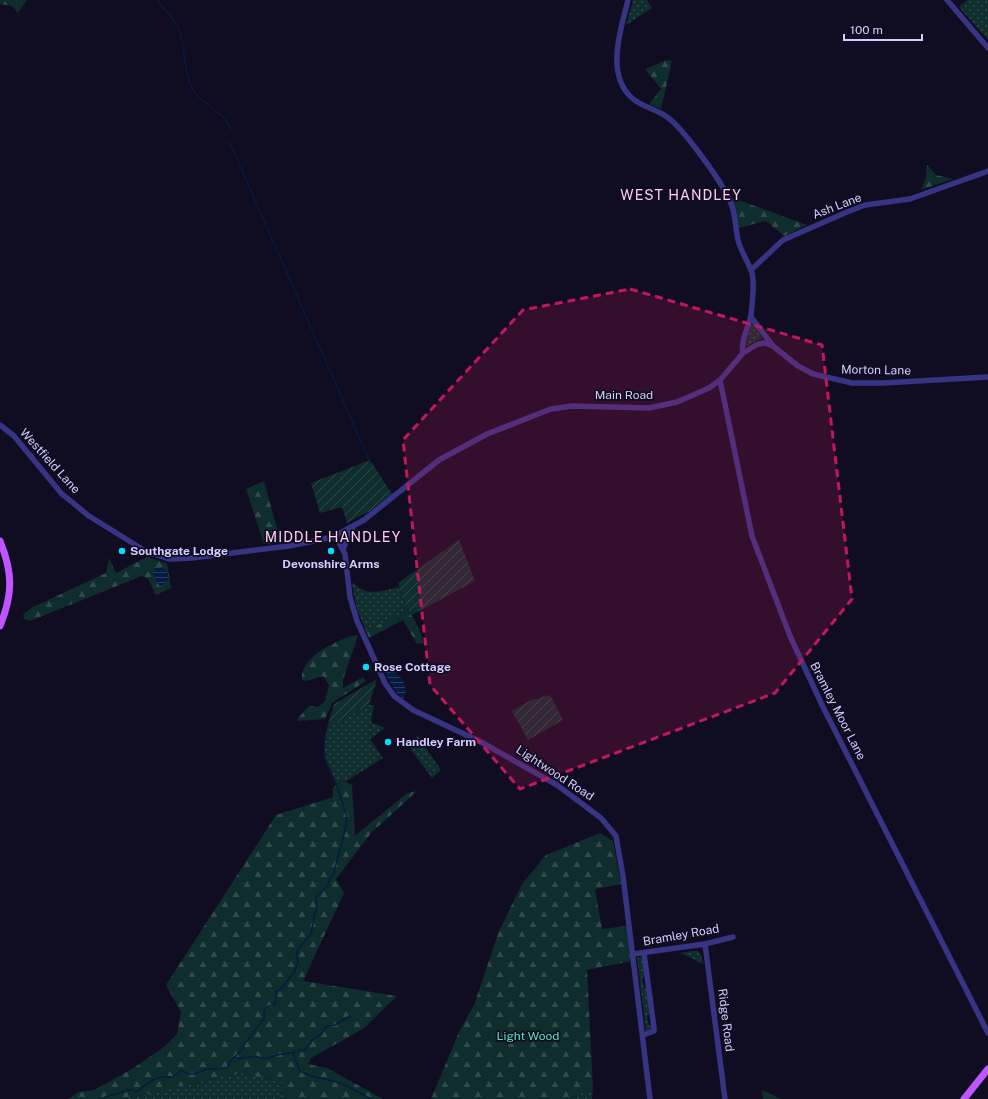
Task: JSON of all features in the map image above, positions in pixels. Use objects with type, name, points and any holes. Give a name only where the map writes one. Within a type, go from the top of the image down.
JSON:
[{"type":"main road","points":[[0,541],[10,568],[11,583],[10,598],[0,626]]},
{"type":"main road","points":[[964,1099],[988,1069]]},
{"type":"street","points":[[628,0],[617,58],[622,85],[633,99],[672,121],[718,182],[730,201],[740,247],[751,270],[753,280],[751,317],[742,348],[743,354],[758,344],[773,346]]},
{"type":"street","points":[[947,0],[988,48]]},
{"type":"street","name":"Ash Lane","points":[[751,270],[783,240],[847,212],[865,205],[910,199],[988,171]]},
{"type":"street","name":"Morton Lane","points":[[751,317],[773,346],[798,366],[813,374],[852,383],[883,383],[988,377]]},
{"type":"street","name":"Main Road","points":[[333,537],[353,527],[449,454],[488,434],[550,409],[572,406],[634,408],[661,406],[694,395],[720,380],[743,354]]},
{"type":"street","name":"Bramley Moor Lane","points":[[720,380],[752,536],[796,650],[988,1033]]},
{"type":"street","name":"Westfield Lane","points":[[0,425],[14,436],[46,477],[73,503],[89,516],[147,552],[159,557],[169,560],[192,558],[289,546],[333,537]]},
{"type":"street","points":[[344,549],[353,527]]},
{"type":"street","points":[[333,537],[338,539],[344,549]]},
{"type":"street","name":"Lightwood Road","points":[[344,549],[350,597],[357,621],[385,683],[394,696],[413,710],[481,742],[524,765],[589,807],[610,827],[616,836],[633,954],[650,1099]]},
{"type":"street","name":"Bramley Road","points":[[633,954],[705,944],[733,937]]},
{"type":"street","name":"Ridge Road","points":[[705,944],[725,1099]]},
{"type":"street","points":[[643,1035],[650,1034],[654,1031],[644,953]]},
{"type":"highlighted area","points":[[630,289],[822,345],[852,599],[775,693],[520,789],[430,685],[403,440],[523,310]]},
{"type":"green space","points":[[0,0],[27,0],[18,13],[12,6],[0,4]]},
{"type":"green space","points":[[633,0],[647,0],[652,8],[626,25]]},
{"type":"green space","points":[[967,0],[988,0],[988,40],[959,7]]},
{"type":"green space","points":[[667,60],[672,61],[661,109],[649,104],[661,89],[645,69]]},
{"type":"green space","points":[[927,165],[936,175],[953,179],[921,190],[926,177]]},
{"type":"green space","points":[[733,198],[807,225],[784,236],[766,221],[738,228]]},
{"type":"green space","points":[[751,324],[753,324],[762,338],[747,346],[746,345]]},
{"type":"green space","points":[[370,460],[392,494],[370,511],[347,523],[342,507],[320,513],[311,483]]},
{"type":"green space","points":[[264,481],[281,543],[264,544],[246,489]]},
{"type":"green space","points":[[459,540],[475,581],[412,615],[405,607],[398,583]]},
{"type":"green space","points":[[147,557],[167,563],[171,588],[156,595],[148,579],[142,576],[30,621],[24,619],[23,615],[31,608],[106,573],[109,558],[116,573]]},
{"type":"green space","points":[[354,583],[359,588],[370,592],[399,587],[405,607],[401,614],[366,631],[357,610],[352,584]]},
{"type":"green space","points":[[405,607],[417,624],[423,643],[417,644],[403,620],[369,638],[366,631],[401,614]]},
{"type":"green space","points":[[358,635],[343,680],[343,688],[363,677],[366,681],[332,703],[325,719],[298,721],[297,719],[309,706],[318,707],[325,701],[329,685],[323,676],[307,681],[302,680],[303,672],[307,664],[313,656],[331,644]]},
{"type":"green space","points":[[377,679],[369,705],[327,728],[334,704]]},
{"type":"green space","points":[[550,695],[563,720],[528,740],[512,711],[531,700]]},
{"type":"green space","points":[[369,705],[374,705],[371,722],[385,728],[370,739],[383,758],[345,782],[342,780],[337,784],[327,763],[325,745],[327,728]]},
{"type":"green space","points":[[418,736],[441,770],[432,778],[406,743]]},
{"type":"green space","points":[[343,780],[352,785],[355,836],[407,793],[417,791],[371,833],[336,879],[344,893],[303,981],[397,996],[363,1029],[311,1058],[308,1064],[327,1068],[383,1099],[281,1099],[283,1082],[240,1073],[123,1099],[68,1099],[79,1092],[94,1090],[132,1069],[164,1047],[177,1034],[181,1012],[166,985],[276,815],[333,797],[333,788]]},
{"type":"green space","name":"Light Wood","points":[[600,833],[613,841],[621,884],[595,889],[602,929],[627,926],[631,961],[587,970],[593,1088],[569,1099],[431,1099],[459,1032],[474,1005],[499,931],[522,884],[546,855]]},
{"type":"green space","points":[[698,951],[701,954],[703,964],[681,953]]},
{"type":"green space","points":[[642,957],[646,976],[642,978],[644,987],[648,988],[651,1013],[647,1016],[652,1030],[646,1031],[637,958]]},
{"type":"green space","points":[[240,1073],[283,1082],[281,1099],[123,1099]]},
{"type":"green space","points":[[593,1088],[592,1099],[569,1099]]},
{"type":"green space","points":[[762,1090],[781,1099],[763,1099]]},
{"type":"water","points":[[155,567],[163,568],[169,579],[160,587],[153,574]]},
{"type":"water","points":[[384,667],[394,671],[402,679],[406,689],[403,699],[396,692],[383,670]]},
{"type":"waterway","points":[[158,0],[175,22],[179,30],[183,45],[187,74],[192,88],[201,99],[228,123],[232,130]]},
{"type":"waterway","points":[[229,141],[370,462]]},
{"type":"waterway","points":[[104,1099],[105,1097],[129,1090],[136,1092],[157,1078],[173,1077],[182,1070],[187,1074],[194,1074],[207,1069],[222,1069],[228,1067],[230,1061],[243,1049],[244,1044],[264,1019],[264,1010],[268,1006],[274,1005],[276,991],[280,990],[295,971],[298,961],[296,955],[299,948],[311,934],[315,913],[317,910],[316,897],[328,885],[330,878],[333,875],[345,831],[347,817],[337,786],[324,756],[325,735]]},
{"type":"waterway","points":[[236,1057],[239,1059],[255,1056],[265,1059],[281,1054],[297,1052],[299,1050],[304,1051],[313,1039],[322,1034],[325,1027],[335,1025],[350,1016]]},
{"type":"waterway","points":[[293,1053],[300,1071],[311,1076],[341,1083],[371,1099]]},
{"type":"place","name":"Southgate Lodge","points":[[122,551]]},
{"type":"place","name":"Devonshire Arms","points":[[331,551]]},
{"type":"place","name":"Rose Cottage","points":[[366,667]]},
{"type":"place","name":"Handley Farm","points":[[388,742]]},
{"type":"district","name":"WEST HANDLEY","points":[[681,195]]},
{"type":"district","name":"MIDDLE HANDLEY","points":[[333,537]]}]
